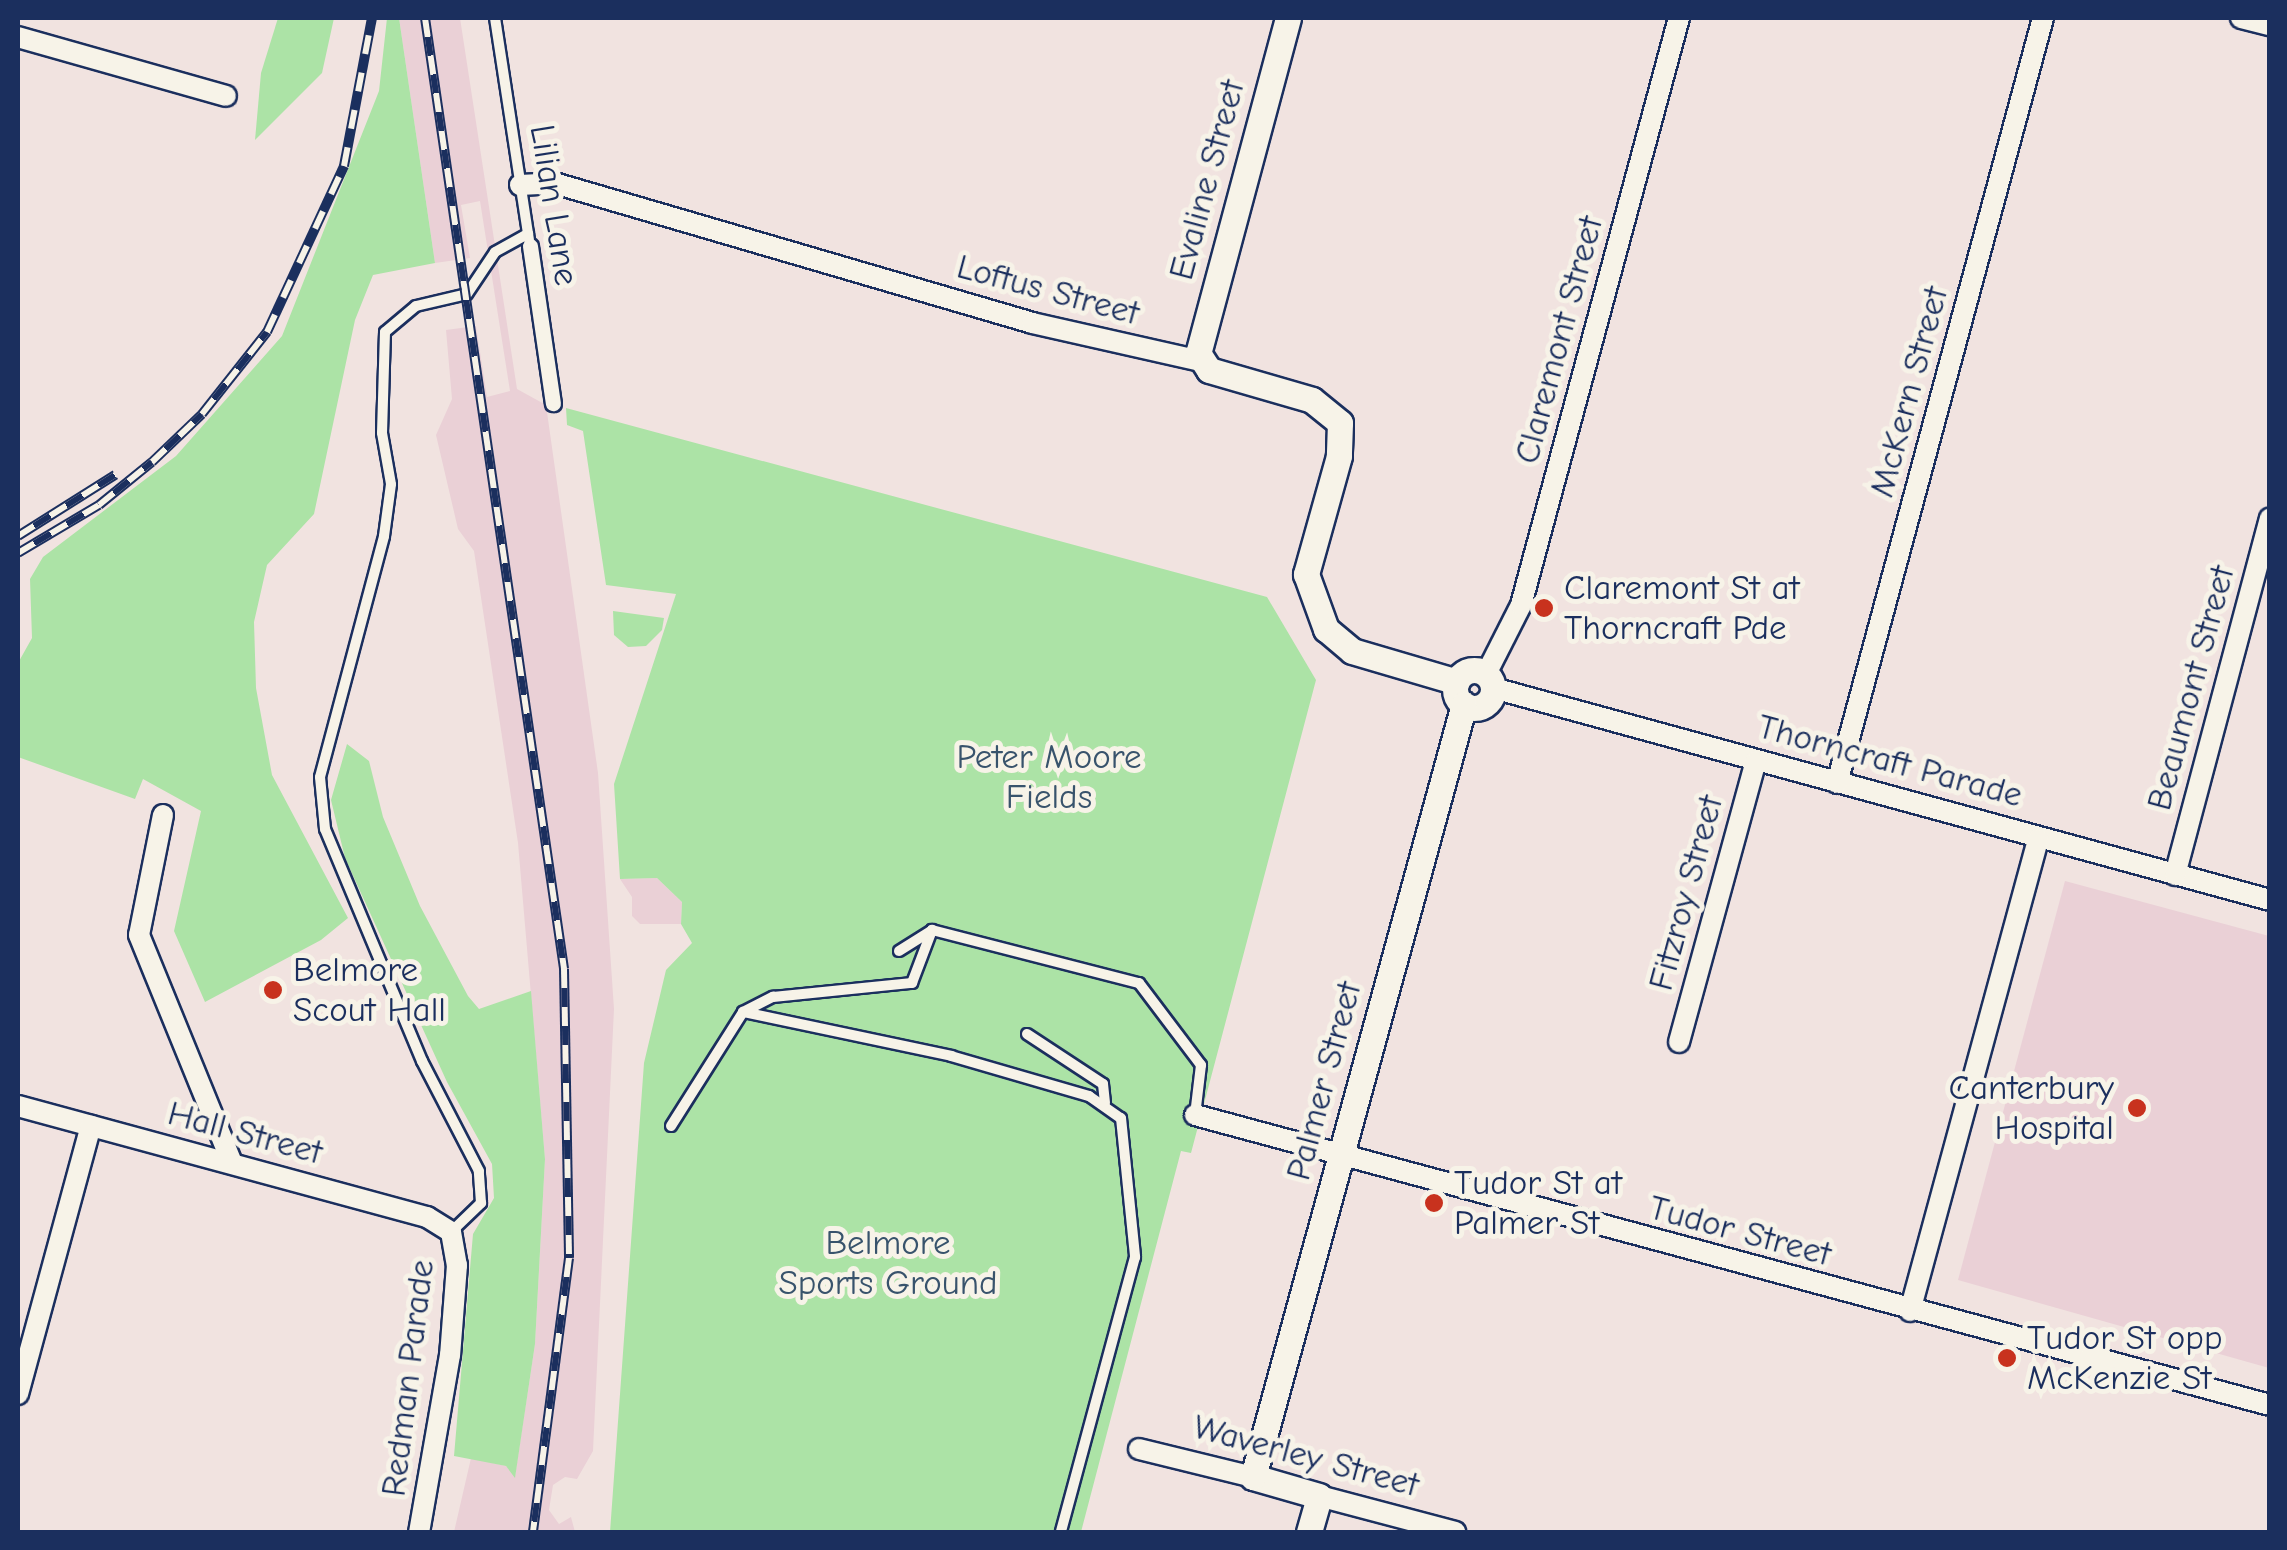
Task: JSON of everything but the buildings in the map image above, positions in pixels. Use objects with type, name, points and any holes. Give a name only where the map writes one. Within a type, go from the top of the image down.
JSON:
[{"type":"street","name":"Evaline Street","points":[[1201,361],[1198,346],[1288,18]]},
{"type":"street","name":"Claremont Street","points":[[1489,681],[1521,605],[1679,18]]},
{"type":"street","name":"McKern Street","points":[[1837,783],[2043,18]]},
{"type":"street","points":[[2241,18],[2270,25]]},
{"type":"street","points":[[18,37],[226,96]]},
{"type":"street","name":"Loftus Street","points":[[520,185],[554,183],[1032,323],[1201,361],[1222,375],[1312,400],[1340,423],[1339,456],[1306,574],[1326,629],[1352,650],[1460,693]]},
{"type":"street","name":"Lilian Lane","points":[[529,240],[553,402]]},
{"type":"street","name":"Beaumont Street","points":[[2175,875],[2270,518]]},
{"type":"street","points":[[1460,693],[1469,671],[1489,681]]},
{"type":"street","name":"Thorncraft Parade","points":[[1489,681],[1756,761],[2270,900]]},
{"type":"street","name":"Palmer Street","points":[[1254,1477],[1460,693]]},
{"type":"street","name":"Fitzroy Street","points":[[1679,1042],[1756,761]]},
{"type":"street","points":[[163,815],[139,935],[231,1161]]},
{"type":"street","points":[[1910,1311],[2038,838]]},
{"type":"street","name":"Hall Street","points":[[18,1106],[427,1217],[451,1232]]},
{"type":"street","name":"Tudor Street","points":[[1195,1115],[1910,1311],[2270,1405]]},
{"type":"street","points":[[18,1394],[91,1126]]},
{"type":"street","name":"Redman Parade","points":[[419,1532],[450,1356],[457,1265],[451,1232]]},
{"type":"street","name":"Waverley Street","points":[[1138,1448],[1455,1532]]},
{"type":"street","points":[[1309,1532],[1318,1496]]},
{"type":"lane","name":"Lilian Lane","points":[[496,18],[529,240]]},
{"type":"lane","points":[[451,1232],[481,1203],[479,1171],[422,1061],[325,829],[320,777],[384,536],[391,484],[382,433],[385,332],[416,306],[466,294],[496,252],[529,240]]},
{"type":"lane","points":[[671,1126],[743,1012],[773,998],[912,983],[932,930]]},
{"type":"lane","points":[[899,950],[932,930],[1139,983],[1201,1065],[1195,1115]]},
{"type":"lane","points":[[743,1012],[908,1051],[920,1048],[1105,1103],[1121,1118],[1134,1257],[1061,1532]]},
{"type":"lane","points":[[1027,1034],[1103,1084],[1105,1103]]},
{"type":"shaded area","points":[[399,18],[460,18],[517,389],[546,405],[598,773],[614,1009],[593,1451],[577,1479],[565,1477],[553,1485],[549,1510],[559,1524],[571,1517],[575,1532],[454,1532],[471,1458],[506,1466],[515,1476],[535,1344],[545,1159],[518,843],[474,551],[458,529],[436,435],[452,399],[446,330],[476,326],[487,397],[510,391],[480,201],[461,205],[470,258],[435,263]]},
{"type":"shaded area","points":[[657,878],[682,902],[681,924],[640,924],[632,916],[632,897],[620,879]]},
{"type":"shaded area","name":"Canterbury Hospital","points":[[2065,881],[2269,936],[2269,1368],[1958,1280]]},
{"type":"green space","points":[[278,18],[334,18],[322,73],[255,140],[261,73]]},
{"type":"green space","points":[[387,18],[399,18],[435,263],[373,275],[355,320],[314,514],[267,565],[254,622],[256,688],[272,775],[348,918],[321,940],[205,1002],[174,931],[201,811],[143,779],[135,799],[18,757],[18,663],[32,638],[30,579],[43,557],[176,456],[282,336],[379,91]]},
{"type":"green space","points":[[566,408],[1267,597],[1316,680],[1191,1153],[1181,1151],[1081,1532],[610,1532],[644,1063],[666,970],[692,943],[681,924],[682,902],[657,878],[620,879],[614,784],[676,594],[606,585],[583,431],[567,425]]},
{"type":"green space","points":[[613,611],[664,618],[662,630],[646,646],[628,647],[614,635]]},
{"type":"green space","points":[[347,744],[369,761],[383,817],[420,906],[468,996],[479,1009],[531,991],[545,1159],[535,1344],[515,1478],[506,1466],[454,1456],[473,1234],[494,1198],[492,1164],[447,1082],[345,858],[331,800]]},
{"type":"railway","points":[[18,553],[99,505],[152,462],[202,414],[267,332],[344,166],[372,18]]},
{"type":"railway","points":[[425,18],[564,969],[569,1258],[533,1532]]},
{"type":"railway","points":[[18,536],[115,475]]},
{"type":"place","name":"Claremont St at Thorncraft Pde","points":[[1544,608]]},
{"type":"place","name":"Belmore Scout Hall","points":[[273,990]]},
{"type":"place","name":"Canterbury Hospital","points":[[2137,1108]]},
{"type":"place","name":"Tudor St at Palmer St","points":[[1434,1203]]},
{"type":"place","name":"Tudor St opp McKenzie St","points":[[2007,1358]]},
{"type":"park label","name":"Peter Moore Fields","points":[[1049,777]]},
{"type":"park label","name":"Belmore Sports Ground","points":[[888,1263]]}]
